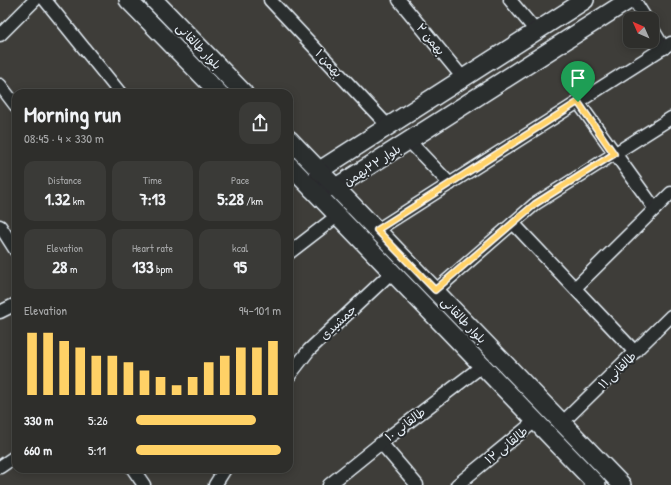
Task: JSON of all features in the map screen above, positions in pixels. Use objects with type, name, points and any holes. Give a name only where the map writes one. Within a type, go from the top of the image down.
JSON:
[{"type":"main road","name":"بلوار طالقانی","points":[[128,0],[214,89]]},
{"type":"main road","name":"بلوار طالقانی","points":[[154,0],[240,89]]},
{"type":"main road","name":"بلوار ۲۲بهمن","points":[[315,165],[340,157],[585,0]]},
{"type":"main road","name":"بلوار ۲۲بهمن","points":[[312,189],[336,187],[629,0]]},
{"type":"main road","name":"بلوار طالقانی","points":[[293,143],[622,485]]},
{"type":"main road","points":[[340,157],[343,164],[353,176]]},
{"type":"main road","points":[[312,189],[315,165]]},
{"type":"main road","name":"بلوار طالقانی","points":[[293,172],[312,189],[392,272],[535,421],[593,484]]},
{"type":"main road","points":[[351,231],[350,226],[353,221],[358,217],[364,216]]},
{"type":"street","points":[[0,35],[35,0]]},
{"type":"street","points":[[45,0],[117,89]]},
{"type":"street","name":"بهمن ۱","points":[[270,0],[388,126]]},
{"type":"street","name":"بهمن ۲","points":[[398,0],[463,78]]},
{"type":"street","points":[[510,0],[536,31]]},
{"type":"street","points":[[634,0],[642,12]]},
{"type":"street","points":[[377,230],[668,46],[659,36]]},
{"type":"street","points":[[0,85],[12,101]]},
{"type":"street","points":[[578,102],[655,209]]},
{"type":"street","points":[[435,290],[535,204],[671,118]]},
{"type":"street","points":[[409,140],[450,184]]},
{"type":"street","points":[[293,170],[315,165]]},
{"type":"street","points":[[575,288],[671,193]]},
{"type":"street","points":[[293,250],[337,216]]},
{"type":"street","points":[[513,223],[635,352]]},
{"type":"street","points":[[0,226],[12,245]]},
{"type":"street","name":"جمشیدی","points":[[293,371],[309,350],[392,272]]},
{"type":"street","points":[[0,312],[12,306]]},
{"type":"street","name":"طالقانی ۱۱","points":[[562,423],[671,316]]},
{"type":"street","name":"طالقانی ۱۰","points":[[330,485],[381,443],[482,366]]},
{"type":"street","name":"طالقانی ۱۲","points":[[457,485],[535,421]]},
{"type":"street","points":[[381,443],[417,485]]},
{"type":"street","points":[[0,467],[12,459]]},
{"type":"street","points":[[136,473],[144,485]]},
{"type":"street","points":[[215,485],[221,473]]},
{"type":"route","points":[[578,102],[614,154],[535,204],[435,290],[377,230],[535,129],[578,102]]}]
